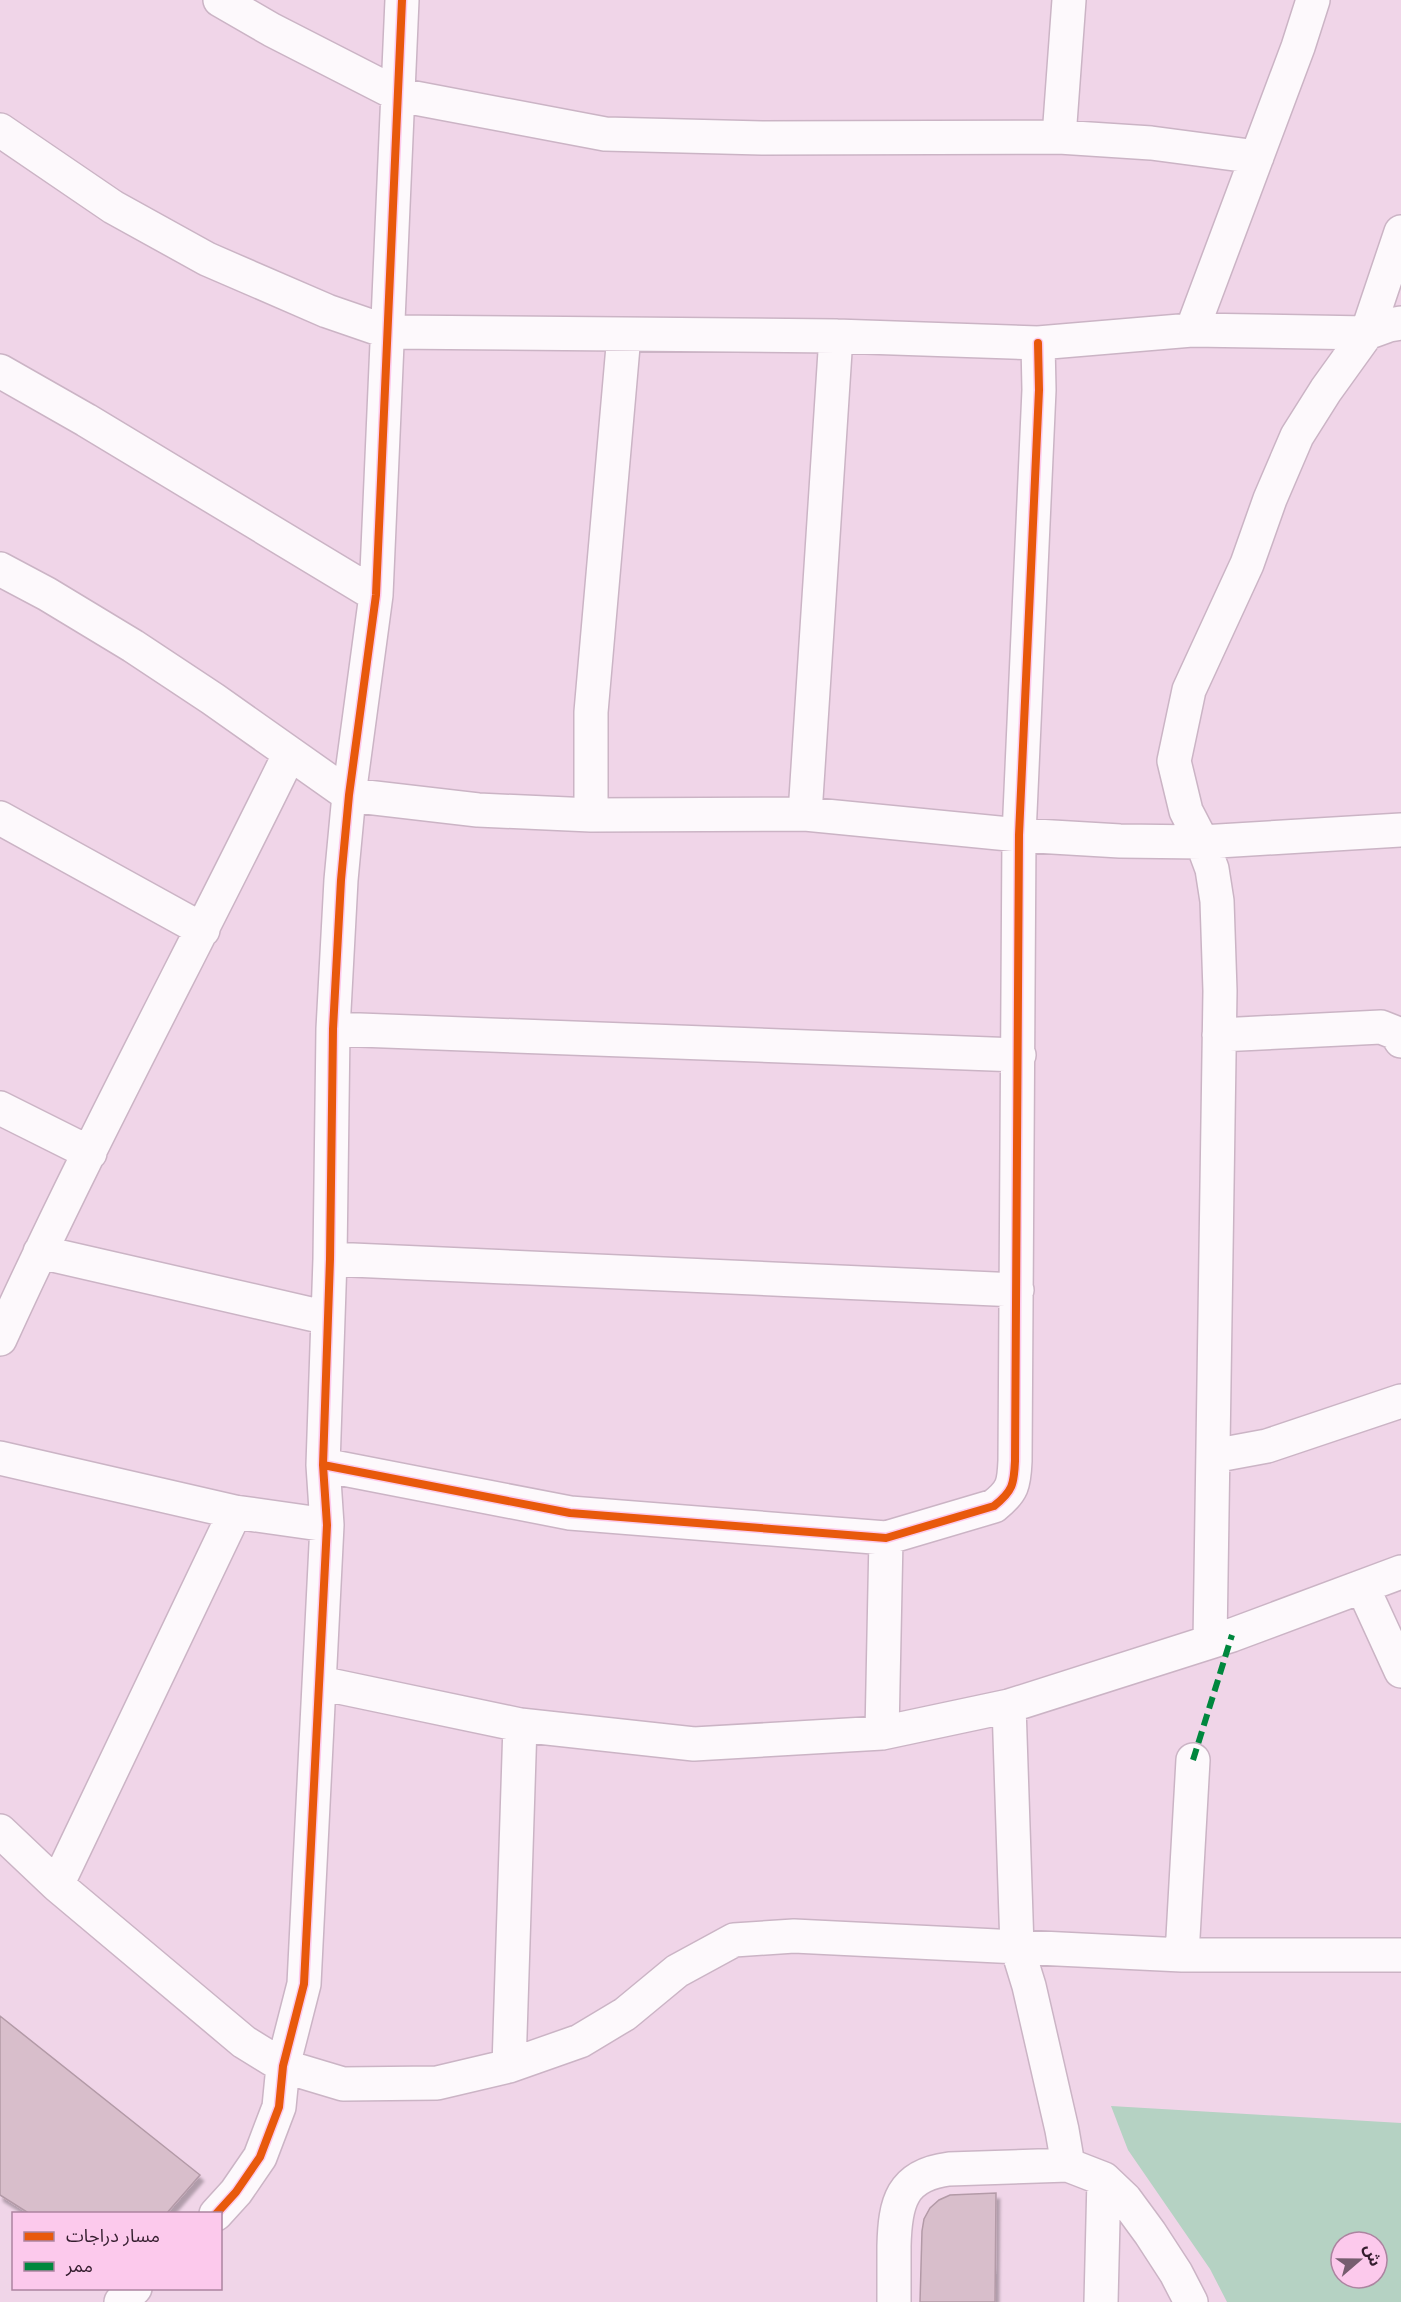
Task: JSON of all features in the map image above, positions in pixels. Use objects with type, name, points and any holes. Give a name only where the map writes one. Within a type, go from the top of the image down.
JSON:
[{"type":"street","points":[[220,0],[272,30],[399,94],[605,134],[762,138],[1059,136],[1151,143],[1257,157]]},
{"type":"street","points":[[218,2212],[236,2192],[260,2157],[279,2107],[283,2066],[304,1984],[327,1525],[324,1465],[333,1029],[341,880],[349,795],[376,595],[402,0]]},
{"type":"street","points":[[1059,136],[1069,0]]},
{"type":"street","points":[[1192,330],[1313,0]]},
{"type":"street","points":[[0,130],[113,207],[207,259],[327,311],[388,332],[836,336],[1038,343],[1192,330],[1367,333],[1401,323]]},
{"type":"street","points":[[1210,1642],[1219,1035],[1217,901],[1212,869],[1202,842],[1186,811],[1174,761],[1190,690],[1247,564],[1270,499],[1297,436],[1326,390],[1367,333],[1401,232]]},
{"type":"street","points":[[591,815],[591,712],[624,335]]},
{"type":"street","points":[[805,814],[836,336]]},
{"type":"street","points":[[324,1465],[570,1513],[886,1538],[994,1506],[1008,1496],[1014,1481],[1015,1461],[1019,835],[1039,402],[1038,343]]},
{"type":"street","points":[[0,371],[86,420],[376,595]]},
{"type":"street","points":[[0,570],[46,594],[133,646],[349,795],[478,810],[591,815],[805,814],[1019,835],[1120,841],[1202,842],[1401,830]]},
{"type":"street","points":[[0,1339],[40,1251],[289,755]]},
{"type":"street","points":[[0,818],[203,930]]},
{"type":"street","points":[[1219,1035],[1381,1027],[1396,1034],[1401,1041]]},
{"type":"street","points":[[333,1029],[1019,1055]]},
{"type":"street","points":[[0,1108],[90,1153]]},
{"type":"street","points":[[40,1251],[328,1318]]},
{"type":"street","points":[[330,1259],[1017,1290]]},
{"type":"street","points":[[1213,1456],[1267,1446],[1401,1401]]},
{"type":"street","points":[[0,1458],[235,1512],[327,1525]]},
{"type":"street","points":[[57,1885],[235,1512]]},
{"type":"street","points":[[882,1733],[886,1538]]},
{"type":"street","points":[[320,1683],[520,1725],[694,1744],[882,1733],[1009,1706],[1210,1642],[1363,1588],[1401,1572]]},
{"type":"street","points":[[1363,1588],[1401,1671]]},
{"type":"street","points":[[1009,1706],[1017,1947],[1029,1986],[1068,2166]]},
{"type":"street","points":[[509,2066],[520,1725]]},
{"type":"street","points":[[1182,1955],[1193,1760]]},
{"type":"street","points":[[0,1831],[57,1885],[244,2042],[283,2066],[343,2084],[437,2083],[509,2066],[580,2041],[625,2014],[677,1971],[734,1940],[794,1936],[1182,1955],[1401,1955]]},
{"type":"street","points":[[894,2302],[894,2222],[897,2205],[905,2190],[917,2178],[932,2171],[949,2169],[1068,2166],[1104,2179],[1125,2199],[1176,2273],[1191,2302]]},
{"type":"street","points":[[1101,2302],[1104,2179]]},
{"type":"street","points":[[121,2302],[134,2290]]},
{"type":"green space","points":[[1111,2106],[1401,2123],[1401,2302],[1227,2302],[1210,2269],[1128,2150]]},
{"type":"building","points":[[0,2016],[200,2175],[168,2212],[27,2212],[0,2195]]},
{"type":"building","points":[[996,2193],[995,2302],[920,2302],[922,2231],[924,2219],[930,2208],[939,2200],[950,2195]]},
{"type":"marked path","points":[[1193,1760],[1232,1635]]},
{"type":"cycle path","points":[[218,2212],[236,2192],[260,2157],[279,2107],[283,2066],[304,1984],[327,1525],[323,1465],[330,1259],[333,1029],[341,880],[349,795],[376,595],[402,0]]},
{"type":"cycle path","points":[[323,1465],[570,1513],[886,1538],[994,1506],[1009,1491],[1013,1481],[1015,1461],[1019,835],[1039,390],[1038,343]]}]
